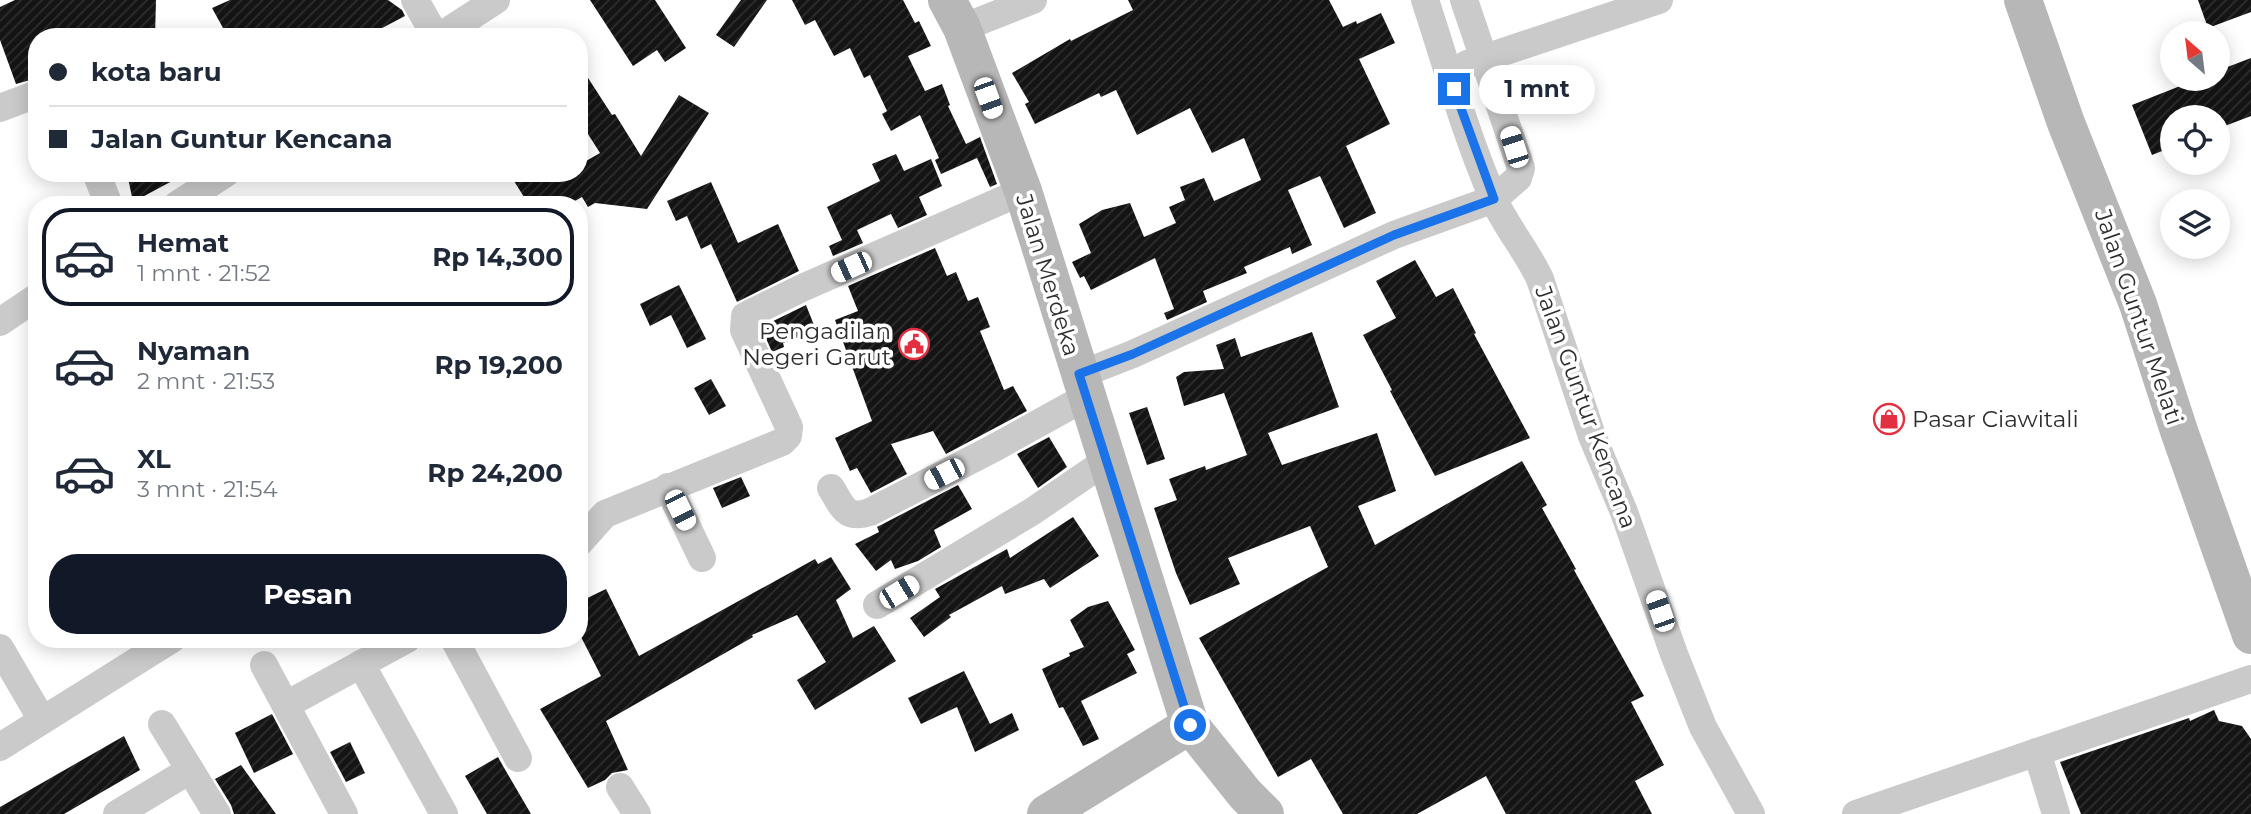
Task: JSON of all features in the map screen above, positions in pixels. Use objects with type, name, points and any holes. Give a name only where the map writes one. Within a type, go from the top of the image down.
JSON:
[{"type":"street","points":[[415,0],[432,28]]},
{"type":"street","points":[[451,28],[496,0]]},
{"type":"street","points":[[955,14],[1033,0]]},
{"type":"street","name":"Jalan Guntur Kencana","points":[[1425,0],[1494,199],[1540,279],[1592,436],[1628,524],[1703,727],[1751,814]]},
{"type":"street","points":[[831,488],[848,513],[856,517],[870,512],[993,448],[1133,354],[1394,235],[1494,199],[1518,178],[1521,170],[1486,58],[1464,0]]},
{"type":"street","points":[[1448,71],[1659,0]]},
{"type":"street","name":"Jalan Guntur Melati","points":[[2023,0],[2066,123],[2138,304],[2179,431],[2251,635]]},
{"type":"street","name":"Jalan Merdeka","points":[[955,14],[1023,191],[1190,725],[1265,814]]},
{"type":"street","points":[[0,108],[28,97]]},
{"type":"street","points":[[191,196],[212,182]]},
{"type":"street","points":[[588,533],[605,514],[782,442],[788,436],[789,427],[744,330],[745,316],[802,288],[1023,191]]},
{"type":"street","points":[[0,322],[28,303]]},
{"type":"street","points":[[877,605],[1034,511],[1106,461]]},
{"type":"street","points":[[668,487],[702,558]]},
{"type":"street","points":[[0,648],[42,720]]},
{"type":"street","points":[[0,747],[158,648]]},
{"type":"street","points":[[286,705],[390,648]]},
{"type":"street","points":[[459,648],[518,758]]},
{"type":"street","points":[[360,664],[444,814]]},
{"type":"street","points":[[264,665],[344,814]]},
{"type":"street","points":[[1859,814],[2251,679]]},
{"type":"street","points":[[163,724],[217,814]]},
{"type":"street","points":[[1046,814],[1190,725]]},
{"type":"street","points":[[2037,752],[2056,814]]},
{"type":"street","points":[[117,814],[190,770]]},
{"type":"street","points":[[620,787],[637,814]]},
{"type":"building","points":[[15,0],[156,0],[155,28],[28,28],[28,81],[16,84],[0,40],[0,7]]},
{"type":"building","points":[[230,0],[388,0],[402,10],[405,16],[382,28],[223,28],[212,8]]},
{"type":"building","points":[[590,0],[655,0],[686,48],[665,62],[657,50],[633,66]]},
{"type":"building","points":[[741,0],[767,0],[734,47],[716,35]]},
{"type":"building","points":[[792,0],[903,0],[915,23],[919,21],[931,46],[908,56],[925,91],[942,84],[950,105],[948,106],[966,144],[980,137],[997,184],[990,187],[977,158],[941,174],[935,160],[939,158],[920,115],[891,131],[882,114],[887,111],[870,75],[864,78],[850,48],[834,56],[815,20],[805,25]]},
{"type":"building","points":[[1128,0],[1329,0],[1343,27],[1381,13],[1395,43],[1359,59],[1390,124],[1346,146],[1376,213],[1344,228],[1320,176],[1288,190],[1312,245],[1292,254],[1290,247],[1244,267],[1247,273],[1203,291],[1207,302],[1167,320],[1164,313],[1174,309],[1155,258],[1091,290],[1084,276],[1080,278],[1072,262],[1091,253],[1079,224],[1102,210],[1130,203],[1144,237],[1176,223],[1169,207],[1185,200],[1180,187],[1204,178],[1214,201],[1261,180],[1244,138],[1212,153],[1190,108],[1137,135],[1116,90],[1101,97],[1099,93],[1035,124],[1025,104],[1029,102],[1012,73],[1070,39],[1071,41],[1133,10]]},
{"type":"building","points":[[2198,0],[2251,0],[2251,12],[2227,21],[2206,21]]},
{"type":"building","points":[[2251,58],[2251,116],[2230,124],[2230,105],[2160,105],[2160,152],[2152,155],[2132,105],[2168,91],[2230,91],[2230,66]]},
{"type":"building","points":[[588,78],[641,156],[679,95],[709,113],[647,209],[595,203],[588,207],[588,196],[523,196],[515,182],[588,182],[588,160],[600,153],[588,134]]},
{"type":"building","points":[[896,154],[904,171],[931,159],[942,186],[919,197],[927,215],[898,228],[891,214],[857,230],[863,243],[833,256],[829,246],[842,240],[827,207],[880,181],[872,164]]},
{"type":"building","points":[[129,182],[170,182],[144,196],[132,196]]},
{"type":"building","points":[[711,182],[738,243],[778,224],[799,271],[737,302],[711,244],[701,249],[687,216],[676,221],[667,201]]},
{"type":"building","points":[[935,248],[947,276],[956,272],[968,301],[978,297],[990,327],[980,331],[1004,390],[1013,386],[1027,411],[946,454],[933,431],[891,444],[907,474],[871,493],[857,468],[850,471],[835,438],[872,421],[835,320],[858,311],[848,286]]},
{"type":"building","points":[[1415,260],[1436,297],[1453,288],[1476,333],[1474,334],[1530,438],[1435,476],[1363,335],[1396,318],[1376,281]]},
{"type":"building","points":[[679,285],[706,339],[687,348],[671,315],[650,326],[640,304]]},
{"type":"building","points":[[806,305],[816,330],[783,343],[784,347],[772,352],[761,327]]},
{"type":"building","points":[[1312,332],[1339,407],[1268,433],[1282,465],[1377,433],[1396,491],[1358,506],[1375,545],[1522,461],[1547,505],[1542,508],[1576,569],[1574,570],[1644,696],[1631,702],[1664,765],[1635,781],[1652,814],[1506,814],[1486,776],[1417,814],[1343,814],[1311,759],[1278,777],[1199,638],[1328,567],[1310,526],[1228,558],[1240,584],[1190,605],[1154,508],[1177,500],[1169,479],[1205,466],[1206,470],[1247,455],[1224,393],[1184,406],[1176,377],[1184,372],[1224,369],[1216,345],[1235,338],[1241,357]]},
{"type":"building","points":[[711,379],[726,406],[709,415],[694,388]]},
{"type":"building","points":[[1147,407],[1165,459],[1147,465],[1129,413]]},
{"type":"building","points":[[1049,437],[1067,467],[1038,488],[1017,454]]},
{"type":"building","points":[[741,477],[750,496],[722,508],[713,488]]},
{"type":"building","points":[[958,485],[972,509],[934,530],[941,547],[918,561],[895,569],[891,560],[876,571],[855,544],[879,532],[877,527]]},
{"type":"building","points":[[1073,517],[1099,556],[1050,588],[1044,579],[1005,594],[1002,586],[949,615],[951,617],[924,637],[910,618],[940,597],[935,589],[1007,549],[1010,558]]},
{"type":"building","points":[[831,557],[851,589],[836,600],[853,638],[874,626],[896,661],[815,710],[797,680],[826,662],[797,615],[752,635],[753,637],[606,721],[628,770],[612,773],[605,780],[588,788],[540,709],[601,676],[587,648],[588,598],[606,589],[639,656],[815,559],[818,564]]},
{"type":"building","points":[[1108,601],[1135,650],[1127,654],[1137,673],[1081,701],[1099,739],[1083,746],[1063,707],[1059,708],[1042,669],[1084,647],[1070,620],[1088,607]]},
{"type":"building","points":[[964,671],[990,724],[1012,713],[1019,730],[975,752],[957,707],[921,724],[908,698]]},
{"type":"building","points":[[2214,710],[2219,721],[2242,726],[2251,739],[2251,814],[2081,814],[2060,762],[2189,718],[2190,721]]},
{"type":"building","points":[[272,714],[293,754],[254,773],[235,733]]},
{"type":"building","points":[[124,736],[140,770],[64,814],[0,814],[0,807]]},
{"type":"building","points":[[350,742],[365,773],[346,782],[330,752]]},
{"type":"building","points":[[498,757],[531,814],[487,814],[465,776]]},
{"type":"building","points":[[241,765],[276,814],[234,814],[215,779]]},
{"type":"place","name":"Pengadilan Negeri Garut","points":[[914,344]]},
{"type":"place","name":"Pasar Ciawitali","points":[[1889,419]]},
{"type":"route","points":[[1190,725],[1079,374],[1133,354],[1394,235],[1494,199],[1454,89]]}]
